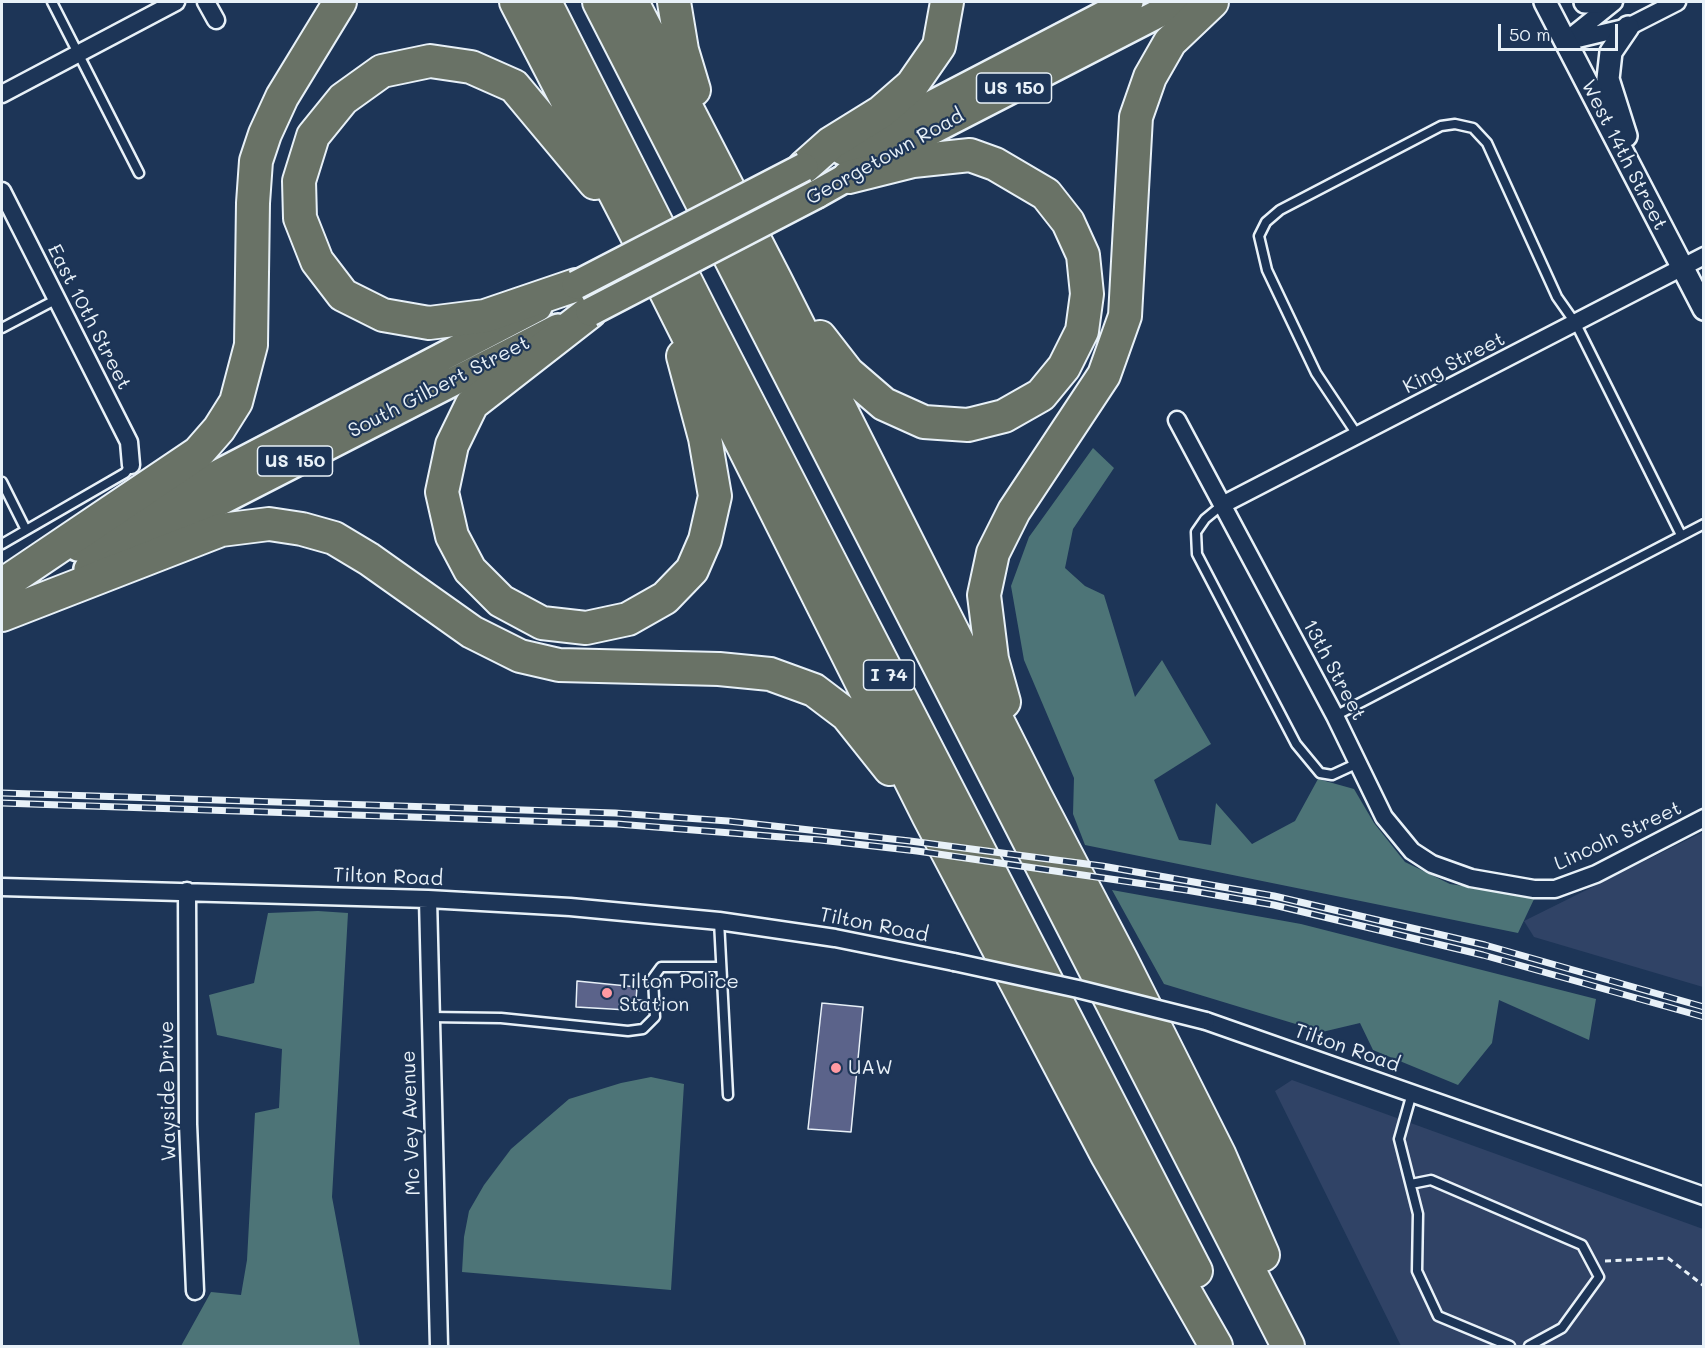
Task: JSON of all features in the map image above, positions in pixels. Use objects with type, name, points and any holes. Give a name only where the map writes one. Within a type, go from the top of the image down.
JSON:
[{"type":"highway","points":[[2,586],[198,453],[219,429],[236,402],[251,345],[253,203],[256,161],[265,134],[282,97],[340,2]]},
{"type":"highway","points":[[516,2],[667,294],[929,818],[1101,1144],[1216,1347]]},
{"type":"highway","name":"I 74","points":[[545,2],[729,365],[1235,1347]]},
{"type":"highway","name":"I 74","points":[[599,2],[1288,1347]]},
{"type":"highway","points":[[632,2],[1219,1154],[1303,1347]]},
{"type":"highway","points":[[674,2],[682,51],[717,165]]},
{"type":"highway","points":[[810,181],[831,143],[881,112],[912,85],[939,46],[947,2]]},
{"type":"highway","points":[[1036,797],[1012,732],[992,659],[984,596],[993,554],[1014,511],[1104,375],[1125,316],[1137,117],[1150,77],[1170,42],[1212,2]]},
{"type":"highway","points":[[576,285],[485,316],[429,323],[383,315],[343,295],[317,261],[300,218],[299,181],[313,136],[343,99],[382,71],[430,61],[471,67],[514,86],[632,228]]},
{"type":"highway","points":[[775,279],[848,373],[884,404],[924,422],[968,425],[1004,416],[1041,395],[1064,367],[1082,331],[1087,294],[1083,255],[1068,222],[1046,194],[995,164],[970,155],[913,161],[849,177]]},
{"type":"highway","points":[[590,312],[472,404],[452,445],[442,492],[452,536],[470,570],[501,601],[542,623],[586,628],[628,619],[665,598],[692,570],[705,540],[715,496],[705,438],[667,294]]},
{"type":"highway","points":[[2,615],[221,530],[269,524],[302,528],[334,538],[369,559],[472,632],[520,656],[559,665],[719,669],[770,674],[814,690],[847,715],[929,818]]},
{"type":"main road","name":"Georgetown Road","points":[[590,312],[810,181],[842,152],[1129,2]]},
{"type":"main road","name":"Georgetown Road","points":[[576,285],[810,181],[849,177],[911,141],[1180,2]]},
{"type":"main road","name":"South Gilbert Street","points":[[2,586],[465,347],[576,285]]},
{"type":"main road","name":"South Gilbert Street","points":[[2,615],[380,417],[590,312]]},
{"type":"street","points":[[2,94],[176,2]]},
{"type":"street","points":[[206,2],[216,20]]},
{"type":"street","name":"West 14th Street","points":[[1545,2],[1704,309]]},
{"type":"street","points":[[1585,2],[1599,2]]},
{"type":"street","points":[[1565,42],[1614,2]]},
{"type":"street","points":[[1565,42],[1628,27],[1677,2]]},
{"type":"street","points":[[1628,27],[1611,52],[1608,79],[1641,186]]},
{"type":"street","name":"East 10th Street","points":[[2,191],[129,442],[131,465]]},
{"type":"street","name":"King Street","points":[[1222,505],[1704,256]]},
{"type":"street","name":"13th Street","points":[[1177,420],[1335,716],[1384,816],[1412,851]]},
{"type":"street","name":"Lincoln Street","points":[[1412,851],[1432,864],[1471,878],[1534,889],[1555,889],[1596,873],[1704,818]]},
{"type":"street","name":"Tilton Road","points":[[2,887],[428,899],[570,907],[719,921],[835,938],[1078,989],[1206,1022],[1704,1196]]},
{"type":"street","name":"Wayside Drive","points":[[187,891],[188,1124],[195,1291]]},
{"type":"street","name":"Mc Vey Avenue","points":[[428,899],[429,1017],[439,1347]]},
{"type":"lane","points":[[52,2],[138,173]]},
{"type":"lane","points":[[1358,436],[1316,373],[1268,270],[1260,236],[1266,222],[1280,210],[1441,126],[1455,124],[1473,128],[1487,143],[1557,297],[1576,324],[1682,535]]},
{"type":"lane","points":[[2,328],[57,299]]},
{"type":"lane","points":[[2,544],[125,473],[131,465]]},
{"type":"lane","points":[[2,482],[26,530]]},
{"type":"lane","points":[[1222,505],[1205,519],[1196,532],[1197,554],[1285,723],[1302,752],[1320,773],[1332,775],[1358,763]]},
{"type":"lane","points":[[1335,716],[1704,524]]},
{"type":"lane","points":[[719,921],[728,1095]]},
{"type":"lane","points":[[429,1017],[501,1018],[628,1031],[643,1029],[655,1017],[652,978],[661,967],[721,967]]},
{"type":"lane","points":[[1412,1093],[1399,1138],[1418,1214],[1417,1271],[1438,1316],[1510,1347]]},
{"type":"lane","points":[[1411,1184],[1431,1180],[1582,1245],[1599,1277],[1562,1328],[1529,1347]]},
{"type":"path","points":[[1591,1262],[1668,1258],[1704,1286]]},
{"type":"shaded area","points":[[1703,832],[1703,987],[1534,937],[1524,921]]},
{"type":"shaded area","points":[[1292,1080],[1703,1229],[1703,1346],[1401,1346],[1275,1091]]},
{"type":"green space","points":[[1093,448],[1114,468],[1073,529],[1065,568],[1085,586],[1104,595],[1135,697],[1162,660],[1211,744],[1154,780],[1179,840],[1211,845],[1216,803],[1252,844],[1295,821],[1318,779],[1354,789],[1374,823],[1405,862],[1450,884],[1535,897],[1518,933],[1085,845],[1073,814],[1074,778],[1024,660],[1011,586],[1029,537]]},
{"type":"green space","points":[[1112,890],[1301,924],[1596,999],[1589,1040],[1499,1000],[1492,1043],[1458,1085],[1373,1050],[1360,1023],[1322,1032],[1164,984]]},
{"type":"green space","points":[[318,911],[348,913],[332,1197],[360,1346],[181,1346],[211,1292],[241,1295],[247,1260],[255,1113],[279,1108],[282,1049],[217,1035],[209,995],[254,983],[268,913]]},
{"type":"green space","points":[[651,1077],[684,1084],[671,1290],[462,1272],[464,1237],[469,1211],[484,1185],[511,1149],[569,1099],[621,1083]]},
{"type":"building","name":"Tilton Police Station","points":[[577,981],[637,987],[636,1000],[646,1000],[645,1011],[576,1007]]},
{"type":"building","name":"UAW","points":[[822,1003],[863,1007],[851,1132],[808,1129]]},
{"type":"railway","points":[[2,793],[615,813],[728,821],[910,841],[1102,866],[1274,896],[1485,945],[1704,1007]]},
{"type":"railway","points":[[2,803],[617,824],[820,840],[917,851],[1274,905],[1483,955],[1704,1017]]},
{"type":"place","name":"Tilton Police Station","points":[[607,993]]},
{"type":"place","name":"UAW","points":[[836,1068]]}]
